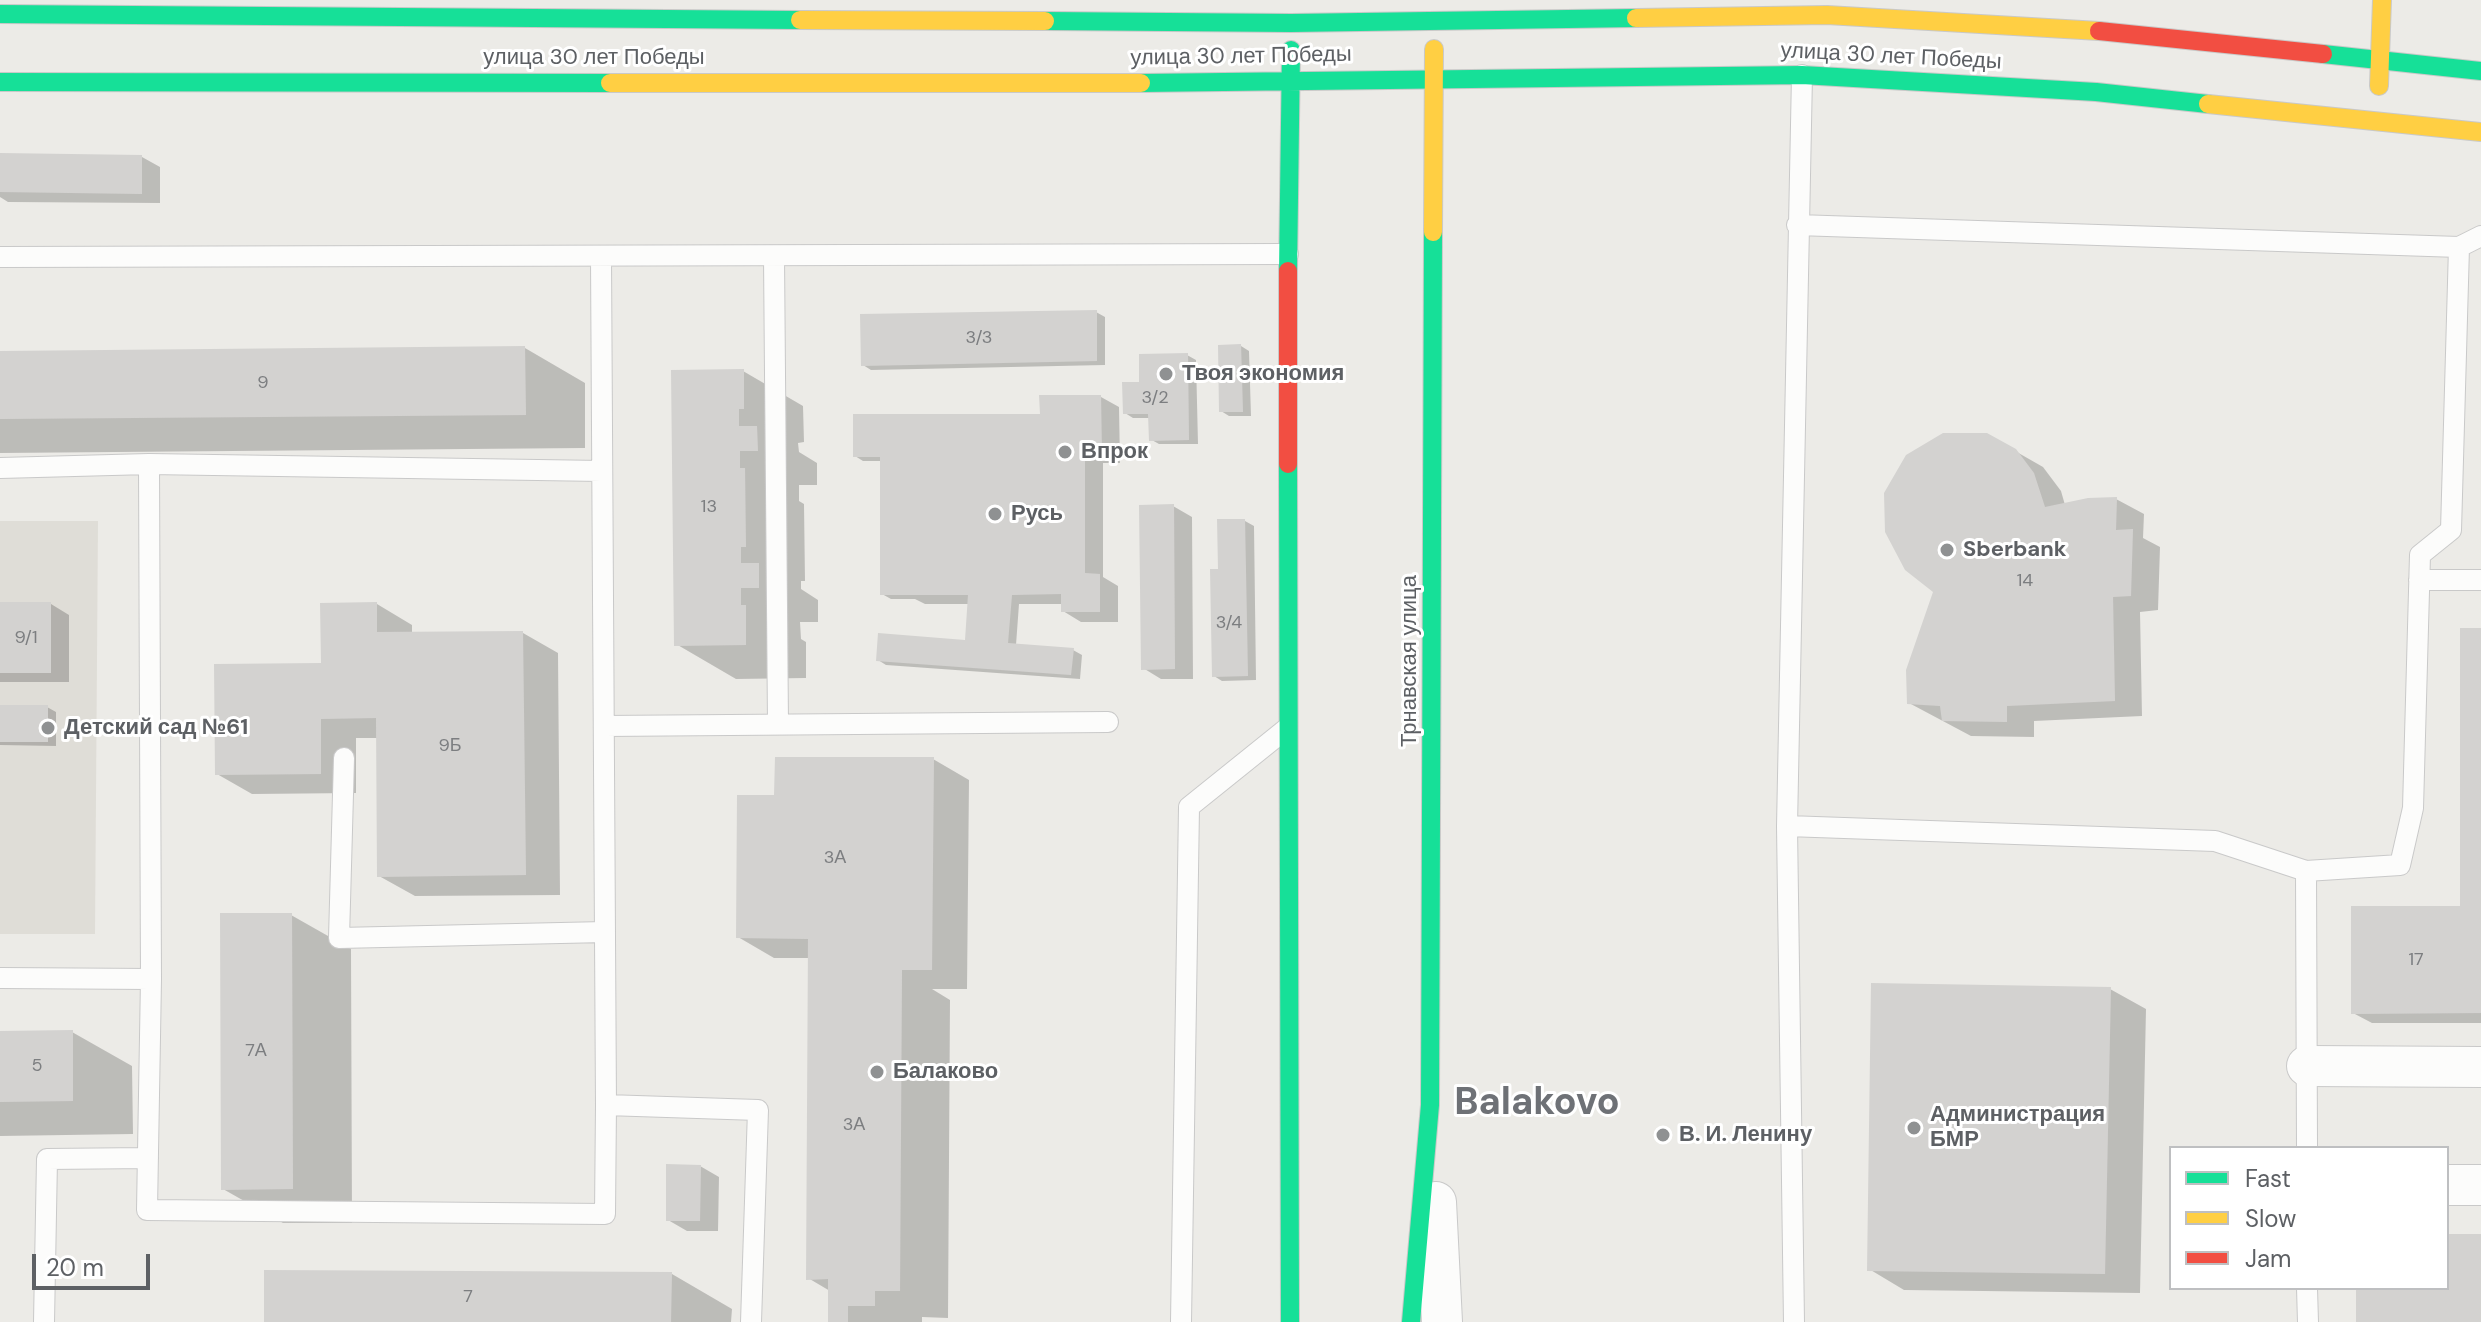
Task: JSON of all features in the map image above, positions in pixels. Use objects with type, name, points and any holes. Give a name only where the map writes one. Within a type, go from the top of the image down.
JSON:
[{"type":"main road","points":[[1290,0],[1290,1322]]},
{"type":"main road","points":[[2377,120],[2382,0]]},
{"type":"main road","points":[[0,14],[1291,23],[1434,9],[1827,15],[2090,30],[2481,71]]},
{"type":"main road","name":"Трнавская улица","points":[[1411,1322],[1430,1105],[1434,9]]},
{"type":"main road","name":"улица 30 лет Победы","points":[[0,82],[1154,84],[1802,75],[2096,92],[2481,132]]},
{"type":"street","points":[[2307,1066],[2481,1067]]},
{"type":"street","points":[[1430,1105],[1442,1322]]},
{"type":"street","points":[[2449,1185],[2481,1185]]},
{"type":"lane","points":[[1794,1322],[1787,826],[1802,75]]},
{"type":"lane","points":[[1797,225],[2459,247],[2481,236]]},
{"type":"lane","points":[[1787,826],[2215,841],[2306,871],[2400,865],[2413,808],[2420,555],[2451,530],[2459,247]]},
{"type":"lane","points":[[0,257],[1288,254]]},
{"type":"lane","points":[[774,257],[778,724]]},
{"type":"lane","points":[[149,464],[151,979],[147,1210],[605,1214],[601,258]]},
{"type":"lane","points":[[0,468],[149,464],[602,471]]},
{"type":"lane","points":[[2419,580],[2481,580]]},
{"type":"lane","points":[[604,726],[1108,722]]},
{"type":"lane","points":[[1181,1322],[1189,807],[1289,727]]},
{"type":"lane","points":[[344,758],[339,938],[605,932]]},
{"type":"lane","points":[[2306,871],[2307,1146]]},
{"type":"lane","points":[[0,978],[151,979]]},
{"type":"lane","points":[[606,1105],[758,1110],[751,1322]]},
{"type":"lane","points":[[44,1322],[47,1159],[148,1158]]},
{"type":"lane","points":[[2307,1290],[2308,1322]]},
{"type":"shaded area","name":"Детский сад №61","points":[[0,521],[98,521],[95,934],[0,934]]},
{"type":"building","points":[[0,153],[142,155],[142,194],[0,192]]},
{"type":"building","points":[[1097,310],[1097,361],[861,366],[860,314]]},
{"type":"building","points":[[1241,344],[1243,412],[1219,412],[1218,345]]},
{"type":"building","points":[[525,346],[526,415],[0,419],[0,351]]},
{"type":"building","points":[[1188,353],[1189,440],[1149,441],[1148,414],[1123,414],[1122,382],[1139,382],[1139,354]]},
{"type":"building","points":[[744,369],[744,409],[739,409],[739,426],[757,426],[758,451],[740,451],[740,468],[745,468],[746,547],[741,547],[741,563],[759,563],[759,588],[741,588],[741,605],[746,605],[746,645],[674,646],[671,370]]},
{"type":"building","name":"Русь","points":[[1039,395],[1101,395],[1102,454],[1085,454],[1085,573],[1100,574],[1100,612],[1061,612],[1061,594],[1012,595],[1008,643],[1074,648],[1071,675],[876,661],[878,633],[965,640],[968,595],[880,595],[880,457],[853,457],[853,414],[1040,414]]},
{"type":"building","points":[[1943,433],[1987,433],[2016,449],[2034,473],[2045,507],[2088,498],[2117,497],[2116,530],[2133,529],[2131,596],[2113,597],[2115,701],[2007,706],[2007,722],[1942,721],[1940,706],[1907,704],[1906,670],[1933,592],[1905,570],[1885,532],[1884,493],[1906,455]]},
{"type":"building","points":[[1174,504],[1175,669],[1141,670],[1139,505]]},
{"type":"building","points":[[1217,519],[1245,519],[1248,676],[1212,677],[1210,569],[1218,569]]},
{"type":"building","points":[[0,602],[51,602],[51,673],[0,673]]},
{"type":"building","points":[[377,602],[377,632],[523,631],[526,875],[377,877],[376,718],[321,719],[321,774],[215,775],[214,664],[321,663],[320,603]]},
{"type":"building","points":[[2460,628],[2481,628],[2481,1013],[2351,1014],[2351,906],[2460,906]]},
{"type":"building","points":[[0,705],[48,705],[48,742],[0,742]]},
{"type":"building","points":[[775,757],[934,757],[932,970],[902,970],[900,1291],[875,1291],[875,1306],[848,1306],[848,1322],[828,1322],[828,1279],[806,1280],[808,939],[736,938],[737,795],[774,795]]},
{"type":"building","points":[[220,913],[292,913],[293,1189],[221,1190]]},
{"type":"building","points":[[1871,983],[2111,987],[2105,1274],[1867,1271]]},
{"type":"building","points":[[73,1030],[73,1101],[0,1102],[0,1031]]},
{"type":"building","points":[[666,1164],[701,1165],[700,1221],[666,1221]]},
{"type":"building","points":[[2449,1234],[2481,1234],[2481,1322],[2356,1322],[2356,1290],[2449,1290]]},
{"type":"building","points":[[264,1270],[672,1272],[671,1322],[264,1322]]},
{"type":"traffic: fast","points":[[0,14],[800,20]]},
{"type":"traffic: fast","points":[[1045,21],[1291,23],[1636,18]]},
{"type":"traffic: fast","points":[[1288,271],[1291,50]]},
{"type":"traffic: fast","points":[[2323,54],[2481,71]]},
{"type":"traffic: fast","points":[[1141,83],[1802,75],[2096,92],[2208,104]]},
{"type":"traffic: fast","points":[[0,82],[610,83]]},
{"type":"traffic: fast","points":[[1411,1322],[1430,1105],[1433,232]]},
{"type":"traffic: fast","points":[[1288,464],[1290,1322]]},
{"type":"traffic: slow","points":[[2379,86],[2382,0]]},
{"type":"traffic: slow","points":[[1636,18],[1827,15],[2099,31]]},
{"type":"traffic: slow","points":[[800,20],[1045,21]]},
{"type":"traffic: slow","points":[[1433,232],[1434,49]]},
{"type":"traffic: slow","points":[[610,83],[1141,83]]},
{"type":"traffic: slow","points":[[2208,104],[2481,132]]},
{"type":"traffic: jam","points":[[2099,31],[2323,54]]},
{"type":"traffic: jam","points":[[1288,271],[1288,464]]},
{"type":"place","name":"Твоя экономия","points":[[1166,374]]},
{"type":"place","name":"Впрок","points":[[1065,452]]},
{"type":"place","name":"Русь","points":[[995,514]]},
{"type":"place","name":"Sberbank","points":[[1947,550]]},
{"type":"place","name":"Детский сад №61","points":[[48,728]]},
{"type":"place","name":"Балаково","points":[[877,1072]]},
{"type":"place","name":"Администрация БМР","points":[[1914,1128]]},
{"type":"place","name":"В. И. Ленину","points":[[1663,1135]]},
{"type":"district","name":"Balakovo","points":[[1537,1104]]}]
